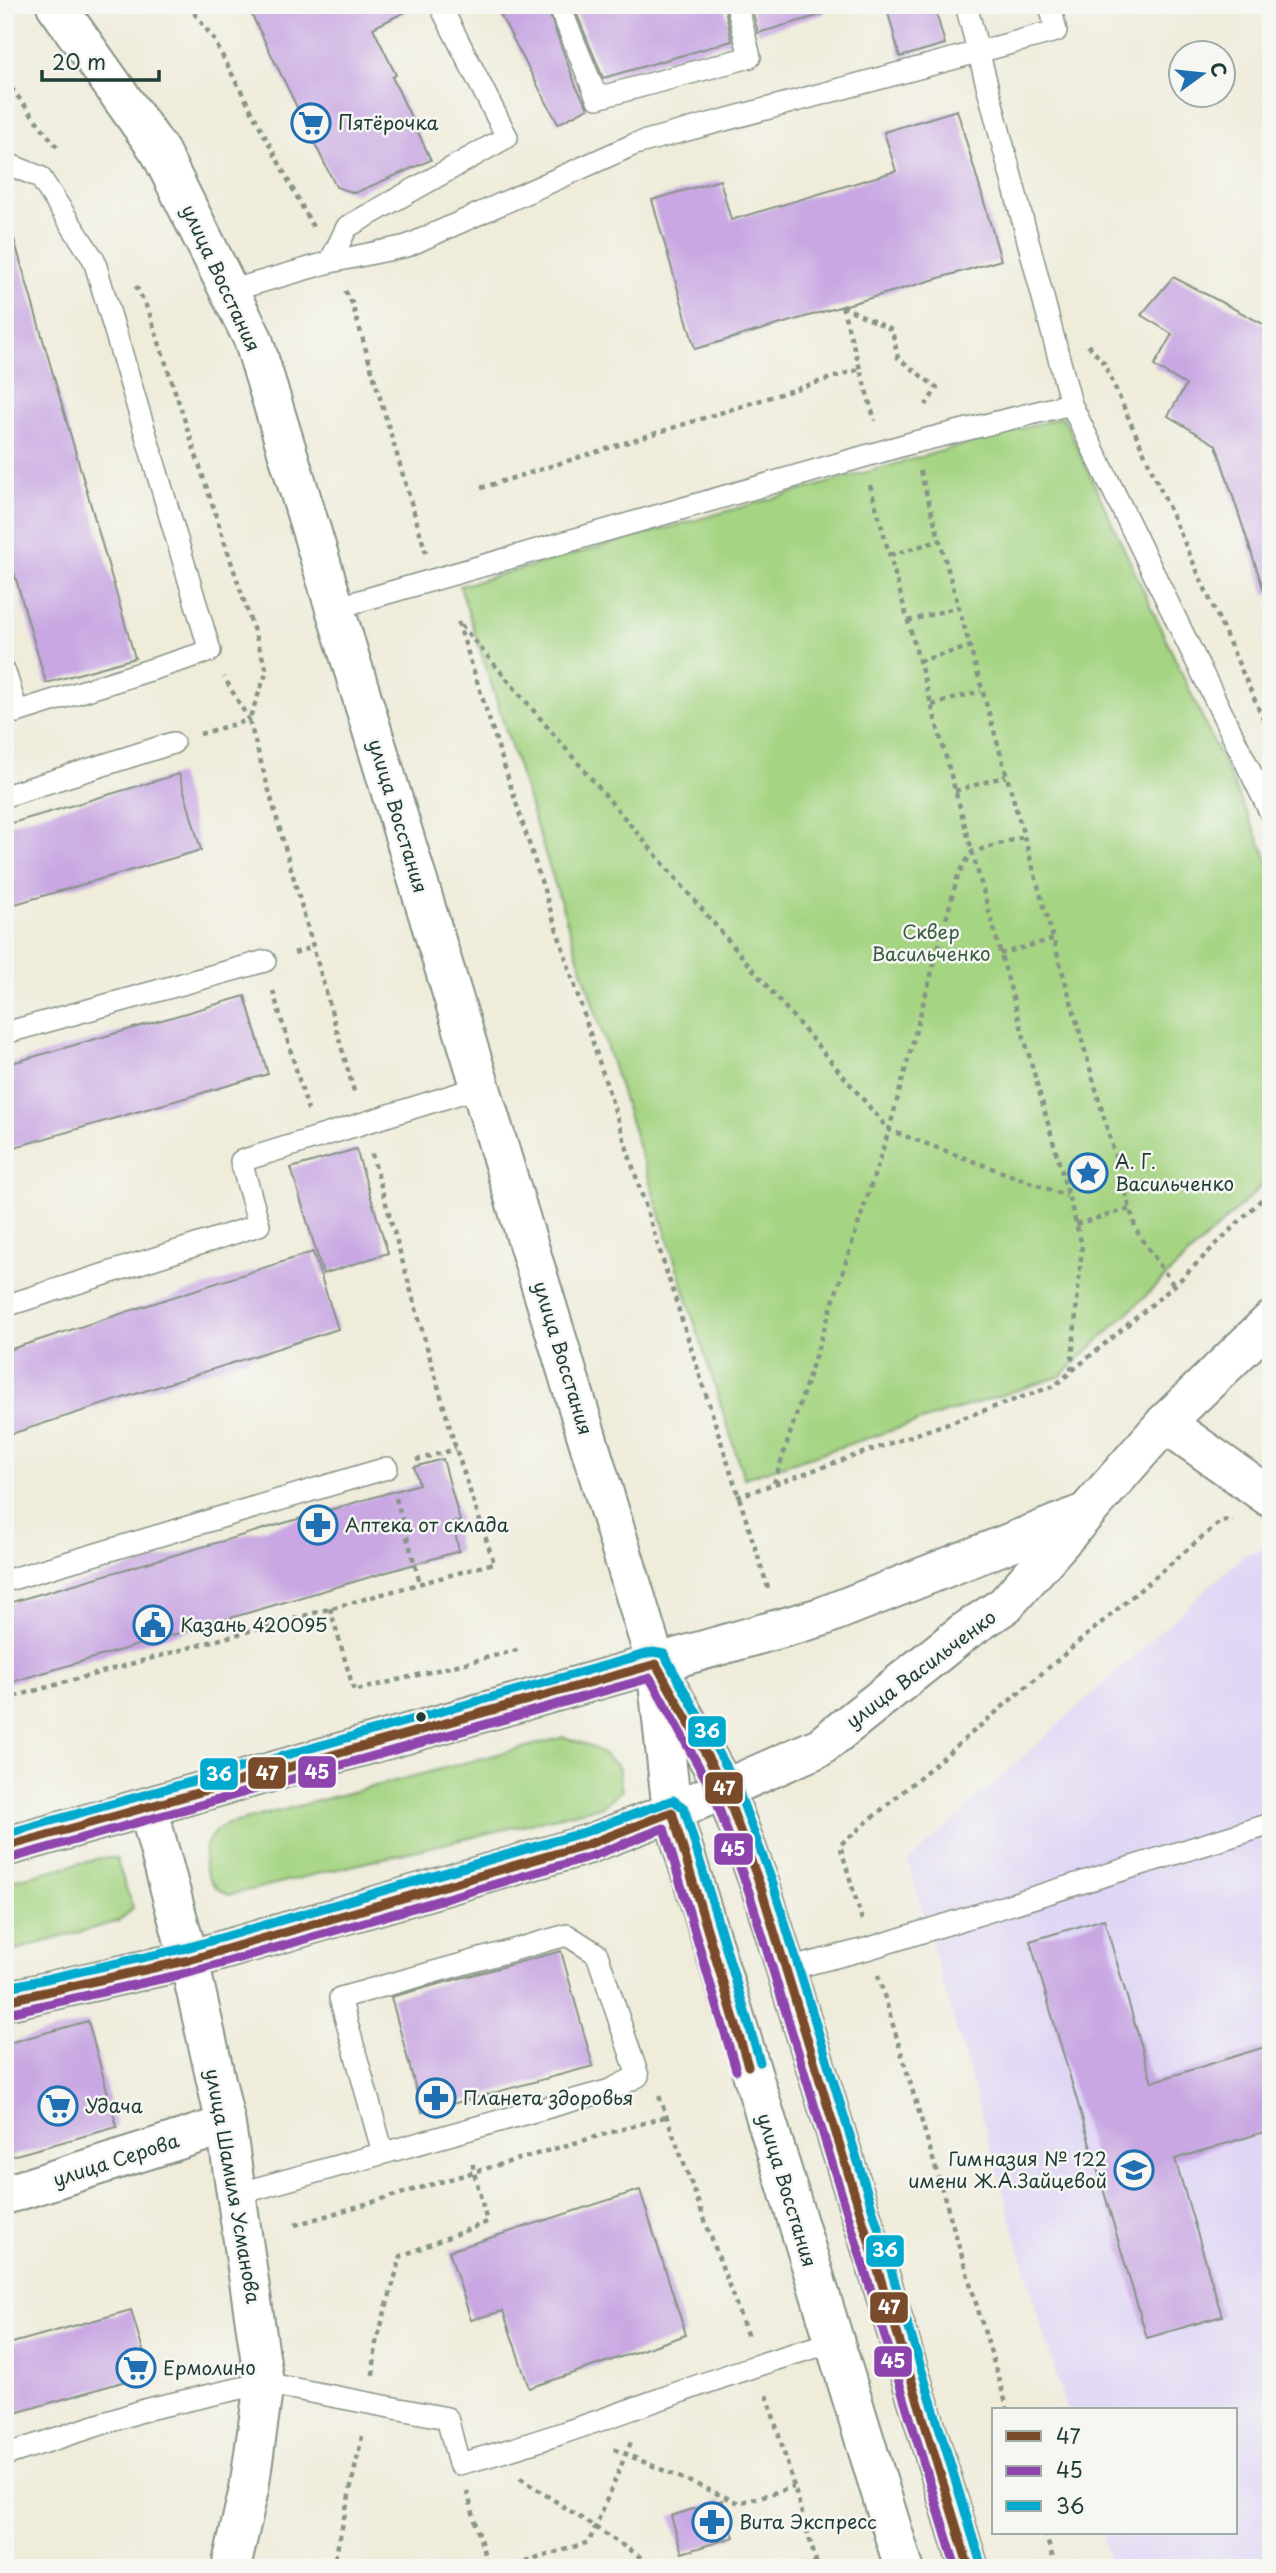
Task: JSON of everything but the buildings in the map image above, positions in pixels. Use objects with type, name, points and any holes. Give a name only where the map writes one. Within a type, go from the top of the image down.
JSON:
[{"type":"main road","name":"улица Восстания","points":[[55,5],[160,152],[253,339],[656,1664],[673,1812],[904,2568]]},
{"type":"main road","name":"улица Васильченко","points":[[724,1787],[820,1747],[964,1632],[1004,1605],[1165,1423],[1271,1321]]},
{"type":"main road","points":[[1165,1423],[1257,1508]]},
{"type":"main road","name":"улица Васильченко","points":[[5,1847],[821,1617],[1089,1512]]},
{"type":"main road","name":"улица Восстания","points":[[656,1664],[724,1787],[761,1888],[969,2568]]},
{"type":"main road","points":[[5,2001],[189,1960],[589,1844],[673,1812],[724,1787]]},
{"type":"main road","name":"улица Шамиля Усманова","points":[[148,1808],[189,1960],[226,2125],[264,2383],[249,2489],[231,2568]]},
{"type":"main road","name":"улица Серова","points":[[5,2195],[226,2125]]},
{"type":"lane","points":[[330,262],[347,227],[507,138],[440,5]]},
{"type":"lane","points":[[559,5],[597,98],[750,57],[737,5]]},
{"type":"lane","points":[[966,5],[1071,404],[1271,814]]},
{"type":"lane","points":[[229,291],[330,262],[407,246],[635,144],[1056,32],[1049,5]]},
{"type":"lane","points":[[5,163],[40,177],[94,260],[210,651],[17,712],[5,672]]},
{"type":"lane","points":[[335,608],[914,451],[1071,404]]},
{"type":"lane","points":[[5,796],[173,743]]},
{"type":"lane","points":[[5,1033],[265,961]]},
{"type":"lane","points":[[5,1306],[259,1225],[241,1161],[480,1087]]},
{"type":"lane","points":[[5,1581],[387,1468]]},
{"type":"lane","points":[[784,1970],[870,1948],[1271,1824]]},
{"type":"lane","points":[[237,2194],[610,2090],[638,2076],[597,1954],[567,1935],[340,1998],[383,2153]]},
{"type":"lane","points":[[5,2455],[148,2409],[264,2383],[370,2401],[447,2418],[459,2463],[572,2430],[758,2363],[834,2342]]},
{"type":"path","points":[[5,80],[67,162]]},
{"type":"path","points":[[132,277],[149,312],[267,671],[249,720]]},
{"type":"path","points":[[937,388],[898,358],[892,330],[842,306],[875,421],[914,451],[1136,1230],[1174,1286]]},
{"type":"path","points":[[1086,343],[1104,363],[1271,736]]},
{"type":"path","points":[[481,488],[860,369]]},
{"type":"path","points":[[872,493],[1082,1245],[1072,1371]]},
{"type":"path","points":[[890,555],[939,541]]},
{"type":"path","points":[[908,621],[958,607]]},
{"type":"path","points":[[772,1600],[458,622],[889,1130],[1068,1196]]},
{"type":"path","points":[[919,661],[969,647]]},
{"type":"path","points":[[5,1699],[494,1563],[456,1448],[249,720],[210,651]]},
{"type":"path","points":[[932,705],[981,691]]},
{"type":"path","points":[[214,730],[249,720]]},
{"type":"path","points":[[955,791],[1006,776]]},
{"type":"path","points":[[774,1483],[889,1130],[958,875],[972,852],[1023,837]]},
{"type":"path","points":[[1000,954],[1053,939]]},
{"type":"path","points":[[292,953],[313,947]]},
{"type":"path","points":[[265,961],[316,1138]]},
{"type":"path","points":[[737,1497],[1054,1386],[1174,1286],[1271,1190]]},
{"type":"path","points":[[1076,1224],[1130,1209]]},
{"type":"path","points":[[420,1583],[387,1468],[456,1448]]},
{"type":"path","points":[[1007,2408],[840,1845],[1221,1521],[1257,1508]]},
{"type":"path","points":[[330,1608],[354,1691],[522,1649]]},
{"type":"path","points":[[658,2092],[758,2363],[817,2565],[793,2568]]},
{"type":"path","points":[[333,2568],[370,2401],[376,2343],[401,2256],[486,2222],[474,2172],[668,2116]]},
{"type":"path","points":[[506,2568],[589,2542],[647,2403]]},
{"type":"path","points":[[572,2430],[739,2504],[794,2487]]},
{"type":"path","points":[[486,2457],[657,2568]]},
{"type":"path","points":[[459,2463],[488,2568]]},
{"type":"path","points":[[1045,2534],[1056,2568]]},
{"type":"shaded area","name":"Гимназия № 122 имени Ж.А.Зайцевой","points":[[1271,1547],[1271,2568],[1111,2568],[1101,2534],[1238,2534],[1238,2408],[1065,2408],[908,1862],[1245,1554]]},
{"type":"green space","name":"Сквер Васильченко","points":[[1063,417],[1271,866],[1271,1177],[1061,1376],[744,1478],[460,586]]},
{"type":"green space","points":[[564,1737],[593,1747],[618,1766],[622,1790],[603,1806],[229,1895],[211,1882],[206,1872],[204,1862],[208,1841],[225,1825]]},
{"type":"green space","points":[[100,1858],[116,1858],[133,1908],[119,1921],[5,1953],[5,1882]]},
{"type":"transit line","name":"36","points":[[5,1834],[653,1652],[664,1654],[735,1782],[773,1884],[981,2564]]},
{"type":"transit line","name":"47","points":[[5,1847],[656,1664],[724,1787],[761,1888],[969,2568]]},
{"type":"transit line","name":"45","points":[[8,1859],[650,1678],[713,1792],[749,1892],[956,2568]]},
{"type":"transit line","name":"36","points":[[5,1988],[186,1948],[585,1832],[673,1800],[684,1808],[760,2062]]},
{"type":"transit line","name":"47","points":[[5,2001],[189,1960],[589,1844],[672,1812],[748,2066]]},
{"type":"transit line","name":"45","points":[[8,2013],[192,1972],[592,1856],[664,1828],[736,2070]]},
{"type":"place","name":"Пятёрочка","points":[[311,123]]},
{"type":"place","name":"А. Г. Васильченко","points":[[1088,1173]]},
{"type":"place","name":"Аптека от склада","points":[[318,1525]]},
{"type":"place","name":"Казань 420095","points":[[153,1625]]},
{"type":"place","name":"Планета здоровья","points":[[436,2098]]},
{"type":"place","name":"Удача","points":[[58,2106]]},
{"type":"place","name":"Гимназия № 122 имени Ж.А.Зайцевой","points":[[1134,2170]]},
{"type":"place","name":"Ермолино","points":[[136,2368]]},
{"type":"place","name":"Вита Экспресс","points":[[712,2522]]}]
